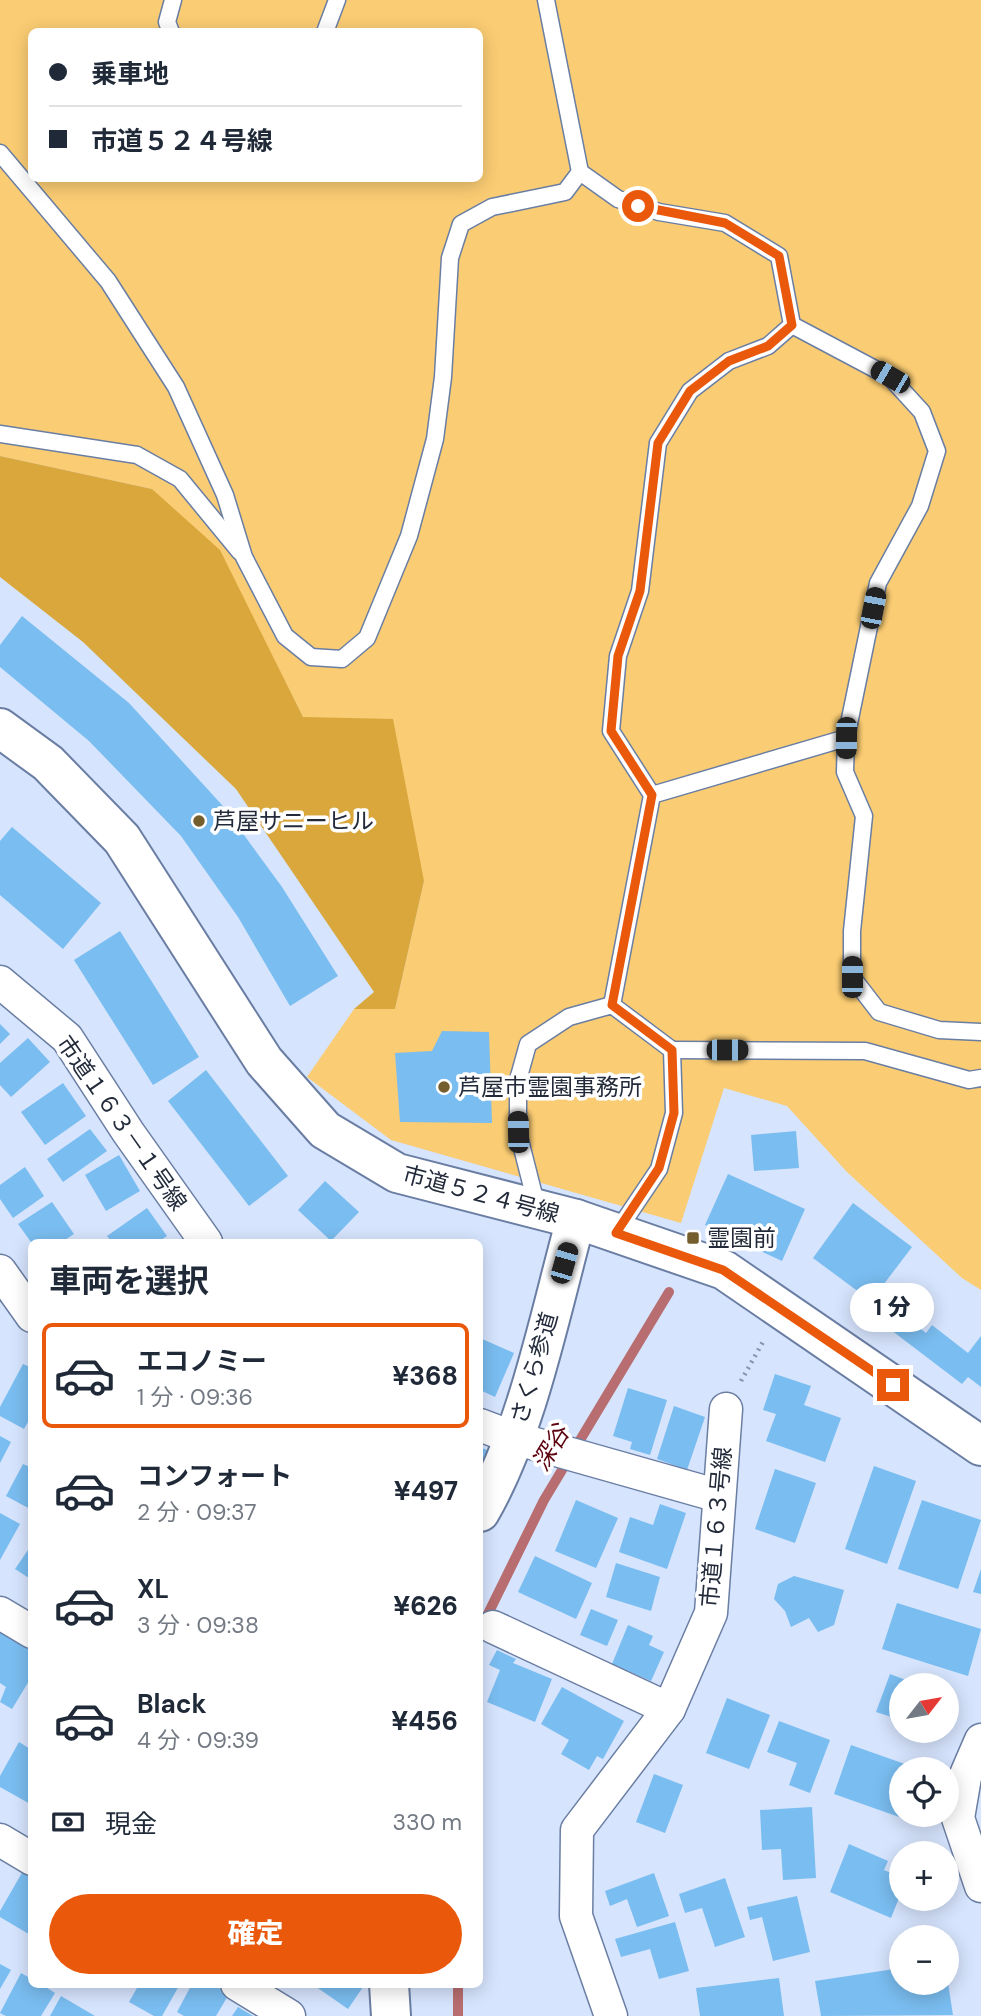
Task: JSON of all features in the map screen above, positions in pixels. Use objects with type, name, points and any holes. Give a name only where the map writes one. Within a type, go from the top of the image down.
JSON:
[{"type":"street","name":"市道５２４号線","points":[[0,728],[48,763],[122,839],[264,1061],[324,1130],[397,1173],[576,1219],[723,1270],[981,1446]]},
{"type":"street","name":"市道１６３－１号線","points":[[0,982],[67,1038],[128,1132],[204,1239]]},
{"type":"street","name":"さくら参道","points":[[483,1507],[500,1478],[514,1438],[576,1219]]},
{"type":"street","points":[[0,1271],[28,1310]]},
{"type":"street","name":"市道１６３号線","points":[[611,2016],[576,1916],[576,1830],[669,1709],[711,1613],[726,1409]]},
{"type":"street","points":[[483,1426],[514,1438],[719,1496]]},
{"type":"street","points":[[0,1613],[28,1630]]},
{"type":"street","points":[[493,1626],[669,1709]]},
{"type":"street","points":[[981,1740],[965,1777],[958,1818],[981,1886]]},
{"type":"street","points":[[0,1840],[28,1857]]},
{"type":"street","points":[[244,1988],[289,2016]]},
{"type":"street","points":[[389,1988],[391,2016]]},
{"type":"lane","points":[[170,28],[167,22],[173,0]]},
{"type":"lane","points":[[326,28],[337,0]]},
{"type":"lane","points":[[546,0],[580,172],[618,199],[659,212],[725,223],[779,256],[792,325]]},
{"type":"lane","points":[[0,153],[108,281],[176,387],[225,495],[244,557],[285,636],[311,657],[342,659],[367,638],[409,536],[435,439],[443,377],[450,258],[461,224],[492,207],[565,192],[580,172]]},
{"type":"lane","points":[[792,325],[890,377],[922,412],[937,451],[920,506],[878,583],[846,738],[845,772],[864,816],[852,931],[852,977],[879,1012],[939,1030],[981,1032]]},
{"type":"lane","points":[[612,1005],[652,795],[611,731],[618,656],[640,591],[658,443],[690,391],[729,361],[768,346],[792,325]]},
{"type":"lane","points":[[0,434],[137,455],[180,479],[244,557]]},
{"type":"lane","points":[[652,795],[846,738]]},
{"type":"lane","points":[[537,1209],[518,1132],[518,1080],[528,1044],[569,1017],[612,1005]]},
{"type":"lane","points":[[612,1005],[672,1050],[865,1051],[969,1080],[981,1078]]},
{"type":"lane","points":[[616,1233],[659,1168],[674,1113],[672,1050]]},
{"type":"path","points":[[726,1409],[766,1338]]},
{"type":"shaded area","points":[[0,0],[981,0],[981,1290],[962,1278],[847,1172],[787,1106],[724,1088],[681,1223],[391,1140],[307,1077],[354,1009],[395,1009],[424,881],[303,717],[273,658],[152,489],[0,456]]},
{"type":"shaded area","points":[[0,456],[152,489],[220,550],[303,717],[393,719],[424,881],[395,1009],[354,1009],[374,992],[236,789],[83,642],[0,577]]},
{"type":"building","name":"芦屋サニーヒル","points":[[22,616],[129,703],[222,805],[282,887],[338,976],[290,1006],[238,917],[181,836],[89,741],[0,667],[0,645]]},
{"type":"building","points":[[12,827],[101,903],[63,949],[0,895],[0,841]]},
{"type":"building","points":[[120,931],[199,1057],[153,1085],[74,960]]},
{"type":"building","points":[[0,1024],[10,1034],[0,1044]]},
{"type":"building","name":"芦屋市霊園事務所","points":[[442,1031],[489,1032],[492,1123],[400,1122],[395,1053],[432,1051]]},
{"type":"building","points":[[28,1038],[50,1062],[11,1097],[0,1085],[0,1063]]},
{"type":"building","points":[[206,1070],[288,1176],[249,1206],[168,1101]]},
{"type":"building","points":[[63,1083],[86,1116],[45,1145],[21,1112]]},
{"type":"building","points":[[90,1129],[107,1151],[63,1182],[47,1159]]},
{"type":"building","points":[[796,1131],[799,1168],[754,1171],[751,1135]]},
{"type":"building","points":[[119,1155],[140,1191],[106,1211],[85,1175]]},
{"type":"building","points":[[25,1167],[44,1196],[13,1218],[0,1199],[0,1185]]},
{"type":"building","points":[[728,1174],[805,1209],[782,1261],[705,1225]]},
{"type":"building","points":[[325,1181],[359,1212],[333,1239],[329,1239],[298,1210]]},
{"type":"building","points":[[52,1202],[74,1234],[66,1239],[29,1239],[18,1224]]},
{"type":"building","points":[[853,1203],[912,1247],[871,1301],[813,1258]]},
{"type":"building","points":[[147,1208],[167,1236],[162,1239],[110,1239],[107,1236]]},
{"type":"building","points":[[902,1315],[926,1333],[932,1325],[968,1353],[981,1336],[981,1387],[968,1377],[962,1384],[891,1330]]},
{"type":"building","points":[[483,1339],[514,1353],[495,1397],[483,1391]]},
{"type":"building","points":[[23,1364],[28,1366],[28,1422],[24,1429],[0,1416],[0,1407]]},
{"type":"building","points":[[775,1374],[811,1386],[804,1405],[841,1418],[825,1462],[766,1441],[776,1414],[763,1410]]},
{"type":"building","points":[[628,1388],[667,1400],[650,1455],[630,1449],[632,1442],[613,1436]]},
{"type":"building","points":[[674,1406],[705,1417],[687,1470],[657,1459]]},
{"type":"building","points":[[0,1436],[11,1442],[0,1463]]},
{"type":"building","points":[[483,1448],[489,1451],[483,1466]]},
{"type":"building","points":[[23,1464],[28,1466],[28,1508],[6,1496]]},
{"type":"building","points":[[874,1466],[916,1481],[887,1564],[845,1549]]},
{"type":"building","points":[[775,1469],[816,1483],[795,1543],[755,1529]]},
{"type":"building","points":[[576,1500],[618,1518],[596,1568],[555,1551]]},
{"type":"building","points":[[922,1500],[981,1520],[958,1589],[898,1569]]},
{"type":"building","points":[[660,1504],[686,1513],[667,1569],[619,1552],[630,1517],[653,1525]]},
{"type":"building","points":[[0,1513],[20,1524],[0,1560]]},
{"type":"building","points":[[28,1550],[28,1577],[15,1569]]},
{"type":"building","points":[[535,1556],[592,1583],[576,1619],[518,1592]]},
{"type":"building","points":[[616,1563],[660,1577],[651,1611],[606,1597]]},
{"type":"building","points":[[981,1569],[981,1594],[973,1592]]},
{"type":"building","points":[[794,1576],[844,1590],[834,1625],[818,1632],[809,1618],[791,1627],[785,1611],[774,1599],[778,1584]]},
{"type":"building","points":[[897,1603],[981,1629],[968,1676],[882,1649]]},
{"type":"building","points":[[591,1609],[618,1620],[607,1646],[580,1635]]},
{"type":"building","points":[[628,1625],[653,1636],[649,1645],[664,1652],[651,1681],[612,1664]]},
{"type":"building","points":[[0,1632],[28,1649],[28,1683],[12,1709],[0,1702],[6,1687],[0,1683]]},
{"type":"building","points":[[497,1650],[516,1659],[513,1663],[552,1679],[535,1722],[487,1702],[500,1670],[489,1665]]},
{"type":"building","points":[[889,1677],[889,1716],[876,1712]]},
{"type":"building","points":[[562,1687],[624,1721],[603,1759],[597,1756],[589,1770],[561,1754],[569,1740],[541,1724]]},
{"type":"building","points":[[727,1698],[770,1715],[749,1769],[706,1753]]},
{"type":"building","points":[[779,1721],[830,1740],[810,1793],[789,1785],[797,1763],[767,1752]]},
{"type":"building","points":[[19,1742],[28,1748],[28,1803],[0,1787],[0,1776]]},
{"type":"building","points":[[851,1745],[889,1758],[889,1813],[834,1794]]},
{"type":"building","points":[[654,1774],[683,1785],[665,1833],[636,1822]]},
{"type":"building","points":[[812,1807],[816,1878],[783,1880],[781,1849],[762,1850],[760,1810]]},
{"type":"building","points":[[849,1844],[888,1861],[884,1870],[889,1872],[889,1911],[894,1911],[891,1918],[830,1892]]},
{"type":"building","points":[[23,1871],[28,1874],[28,1934],[0,1917],[0,1911]]},
{"type":"building","points":[[654,1873],[669,1916],[637,1927],[627,1899],[610,1906],[605,1891]]},
{"type":"building","points":[[725,1878],[745,1937],[715,1947],[702,1908],[685,1913],[679,1894]]},
{"type":"building","points":[[797,1896],[810,1952],[773,1961],[762,1917],[750,1920],[747,1907]]},
{"type":"building","points":[[675,1922],[689,1971],[659,1979],[650,1949],[621,1957],[615,1939]]},
{"type":"building","points":[[0,1964],[11,1970],[0,1989]]},
{"type":"building","points":[[889,1970],[889,1995],[950,1995],[953,2015],[821,2016],[815,1981]]},
{"type":"building","points":[[21,1973],[28,1977],[28,1988],[47,1988],[55,1993],[41,2016],[6,2016],[0,2013]]},
{"type":"building","points":[[779,1978],[784,2016],[700,2016],[696,1988]]},
{"type":"building","points":[[137,1988],[178,1988],[162,2016],[154,2016],[129,2002]]},
{"type":"building","points":[[190,1988],[219,1988],[229,1994],[216,2016],[184,2016],[177,2012]]},
{"type":"building","points":[[318,1988],[362,1988],[348,2009]]},
{"type":"building","points":[[61,1996],[95,2016],[50,2016]]},
{"type":"building","points":[[238,2007],[253,2016],[232,2016]]},
{"type":"waterway","name":"深谷","points":[[483,1624],[544,1500],[669,1292]]},
{"type":"waterway","name":"深谷","points":[[458,1988],[458,2016]]},
{"type":"place","name":"芦屋サニーヒル","points":[[199,821]]},
{"type":"place","name":"芦屋市霊園事務所","points":[[444,1087]]},
{"type":"place","name":"霊園前","points":[[693,1238]]},
{"type":"route","points":[[638,206],[725,223],[779,256],[792,325],[768,346],[729,361],[690,391],[658,443],[640,591],[618,656],[611,731],[652,795],[612,1005],[672,1050],[674,1113],[659,1168],[616,1233],[723,1270],[893,1385]]}]
